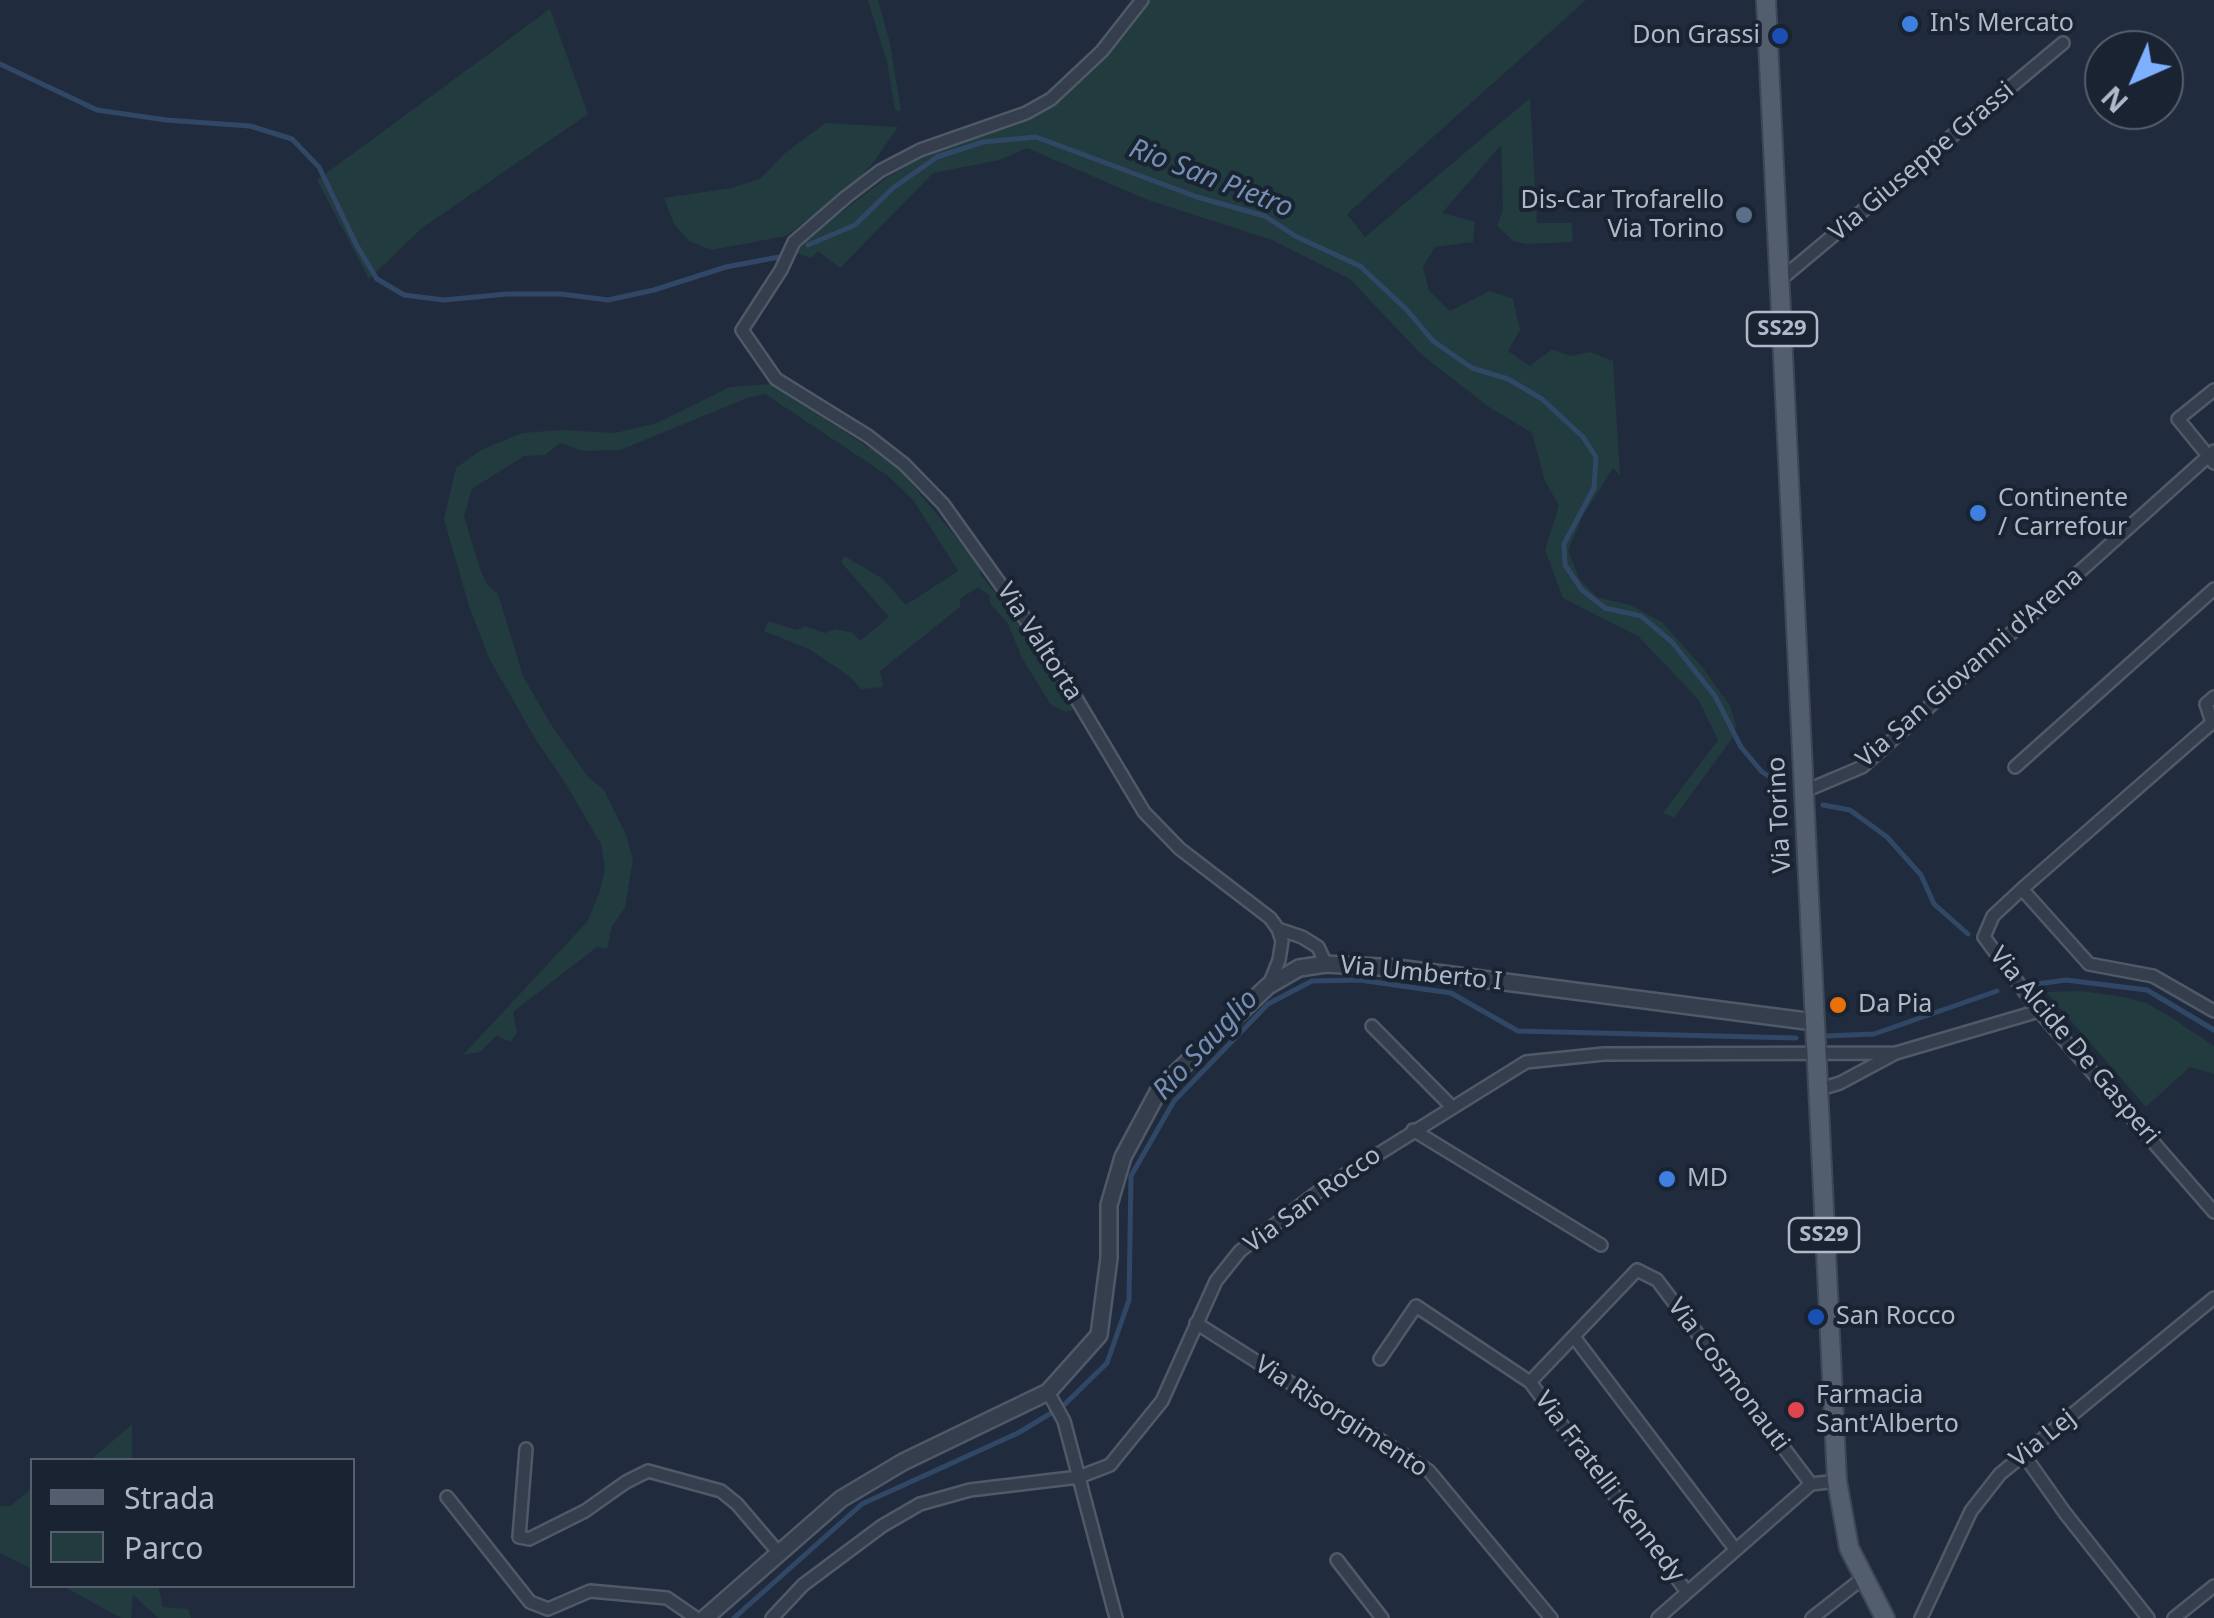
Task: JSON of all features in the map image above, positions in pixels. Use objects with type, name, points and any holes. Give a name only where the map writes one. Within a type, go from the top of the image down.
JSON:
[{"type":"main road","name":"Via Torino","points":[[1766,0],[1837,1481],[1844,1530],[1862,1578],[1886,1618]]},
{"type":"street","name":"Via Valtorta","points":[[1142,0],[1102,51],[1051,99],[1026,113],[920,150],[880,171],[833,208],[794,242],[781,270],[742,330],[776,379],[868,436],[904,464],[943,504],[1046,648],[1144,812],[1180,850],[1270,918],[1278,929],[1318,947],[1326,964]]},
{"type":"street","name":"Via Giuseppe Grassi","points":[[1780,280],[2063,43]]},
{"type":"street","points":[[2212,457],[2178,419],[2214,390]]},
{"type":"street","name":"Via San Giovanni d'Arena","points":[[1804,791],[1862,768],[2212,457]]},
{"type":"street","points":[[2015,767],[2214,589]]},
{"type":"street","name":"Via Alcide De Gasperi","points":[[2214,697],[2206,704],[2213,722],[1993,916],[1984,937],[2040,1011],[2214,1212]]},
{"type":"street","points":[[2022,889],[2089,964],[2153,976],[2214,1011]]},
{"type":"street","points":[[1268,986],[1279,960],[1282,941],[1278,929]]},
{"type":"street","name":"Via Umberto I","points":[[705,1618],[841,1499],[903,1462],[1051,1396],[1099,1335],[1108,1258],[1109,1205],[1123,1157],[1160,1088],[1268,986],[1300,968],[1326,964],[1397,968],[1814,1022]]},
{"type":"street","points":[[1817,1090],[1840,1084],[1896,1053],[2040,1011]]},
{"type":"street","points":[[1372,1026],[1452,1107]]},
{"type":"street","name":"Via San Rocco","points":[[772,1618],[803,1586],[882,1526],[920,1504],[970,1490],[1079,1476],[1110,1464],[1162,1401],[1216,1281],[1240,1251],[1319,1191],[1526,1062],[1604,1054],[1896,1053]]},
{"type":"street","points":[[1414,1130],[1601,1244]]},
{"type":"street","name":"Via Cosmonauti","points":[[1530,1382],[1637,1270],[1646,1273],[1657,1280],[1811,1484]]},
{"type":"street","name":"Via Lej","points":[[1921,1618],[1970,1511],[2000,1474],[2214,1298]]},
{"type":"street","points":[[1380,1359],[1416,1306],[1530,1382]]},
{"type":"street","name":"Via Risorgimento","points":[[1196,1323],[1430,1472],[1551,1618]]},
{"type":"street","points":[[1574,1337],[1735,1549]]},
{"type":"street","name":"Via Fratelli Kennedy","points":[[1530,1382],[1688,1592]]},
{"type":"street","points":[[1051,1396],[1064,1421],[1116,1618]]},
{"type":"street","points":[[526,1449],[518,1537],[528,1539],[585,1511],[648,1471],[721,1492],[737,1504],[778,1552]]},
{"type":"street","points":[[2024,1455],[2064,1513],[2148,1618]]},
{"type":"street","points":[[1658,1618],[1811,1484],[1837,1481]]},
{"type":"street","points":[[448,1497],[530,1602],[548,1609],[590,1591],[667,1598],[696,1618]]},
{"type":"street","points":[[1337,1560],[1382,1618]]},
{"type":"street","points":[[1812,1618],[1862,1578]]},
{"type":"street","points":[[2174,1618],[2209,1590],[2214,1606]]},
{"type":"green space","points":[[868,0],[878,0],[890,43],[901,111],[895,110],[887,62]]},
{"type":"green space","points":[[1149,0],[1586,0],[1347,214],[1365,237],[1530,98],[1537,223],[1572,223],[1573,242],[1526,244],[1513,241],[1497,226],[1503,210],[1501,145],[1442,213],[1475,222],[1473,242],[1435,247],[1423,267],[1429,291],[1450,311],[1490,291],[1513,299],[1520,330],[1508,351],[1530,366],[1552,349],[1570,356],[1590,352],[1613,361],[1620,475],[1613,468],[1582,517],[1568,551],[1580,580],[1597,597],[1630,605],[1662,622],[1703,668],[1730,706],[1736,725],[1733,737],[1674,818],[1663,813],[1718,740],[1698,699],[1639,637],[1563,598],[1545,550],[1559,506],[1545,481],[1532,433],[1489,407],[1422,355],[1350,279],[1272,240],[1148,200],[1027,148],[1000,160],[933,173],[840,268],[818,251],[811,258],[796,253],[812,235],[886,178],[931,152],[1030,119],[1055,103],[1091,71]]},
{"type":"green space","points":[[550,9],[588,114],[422,228],[369,279],[317,180]]},
{"type":"green space","points":[[826,123],[898,127],[851,186],[786,236],[711,250],[689,241],[674,224],[664,198],[731,188],[760,179],[785,153]]},
{"type":"green space","points":[[771,384],[896,465],[979,565],[981,576],[1021,621],[1076,709],[1066,712],[1051,705],[1022,658],[1008,624],[990,603],[989,595],[978,587],[960,599],[960,607],[880,671],[883,687],[861,689],[809,649],[764,631],[768,621],[797,630],[805,626],[825,633],[835,629],[853,633],[860,641],[889,617],[841,562],[844,556],[882,578],[906,605],[958,571],[914,501],[888,476],[765,394],[620,450],[583,451],[560,443],[545,455],[524,456],[472,489],[464,516],[480,569],[487,584],[498,594],[523,676],[588,777],[604,790],[633,859],[625,908],[612,926],[607,949],[597,947],[513,1012],[517,1033],[510,1042],[497,1035],[480,1052],[463,1055],[587,922],[605,868],[601,844],[489,658],[469,606],[444,519],[456,468],[481,450],[522,433],[615,433],[657,423],[730,387]]},
{"type":"green space","points":[[2081,991],[2146,1003],[2169,1016],[2214,1046],[2214,1074],[2190,1067],[2146,1107],[2046,992]]},
{"type":"green space","points":[[132,1424],[132,1458],[93,1458]]},
{"type":"green space","points":[[29,1491],[30,1568],[0,1553],[0,1506],[10,1506]]},
{"type":"green space","points":[[67,1588],[158,1588],[163,1607],[188,1609],[191,1618],[158,1618],[133,1595],[131,1618],[121,1618]]},
{"type":"waterway","name":"Rio San Pietro","points":[[0,64],[97,110],[250,126],[292,139],[319,167],[377,279],[404,295],[444,300],[561,294],[608,300],[726,267],[779,257]]},
{"type":"waterway","name":"Rio San Pietro","points":[[808,245],[855,225],[893,188],[937,157],[983,142],[1036,137],[1197,197],[1265,216],[1295,236],[1360,266],[1433,341],[1472,368],[1508,379],[1542,399],[1583,437],[1596,457],[1594,488],[1564,544],[1565,565],[1582,590],[1605,608],[1641,616],[1672,642],[1715,696],[1741,747],[1762,772],[1787,788]]},
{"type":"waterway","name":"Rio San Pietro","points":[[1823,805],[1850,810],[1887,837],[1921,875],[1934,904],[1968,934]]},
{"type":"waterway","name":"Rio Sauglio","points":[[734,1618],[862,1504],[1018,1433],[1063,1406],[1107,1363],[1129,1300],[1131,1176],[1174,1101],[1268,1004],[1312,981],[1360,980],[1451,993],[1518,1031],[1796,1038]]},
{"type":"waterway","name":"Rio Sauglio","points":[[2037,984],[2066,980],[2147,990],[2214,1030]]},
{"type":"waterway","name":"Rio Sauglio","points":[[1825,1036],[1874,1034],[1997,991]]},
{"type":"place","name":"In's Mercato","points":[[1910,24]]},
{"type":"place","name":"Don Grassi","points":[[1780,36]]},
{"type":"place","name":"Dis-Car Trofarello Via Torino","points":[[1744,215]]},
{"type":"place","name":"Continente / Carrefour","points":[[1978,513]]},
{"type":"place","name":"Da Pia","points":[[1838,1005]]},
{"type":"place","name":"MD","points":[[1667,1179]]},
{"type":"place","name":"San Rocco","points":[[1816,1317]]},
{"type":"place","name":"Farmacia Sant'Alberto","points":[[1796,1410]]}]
